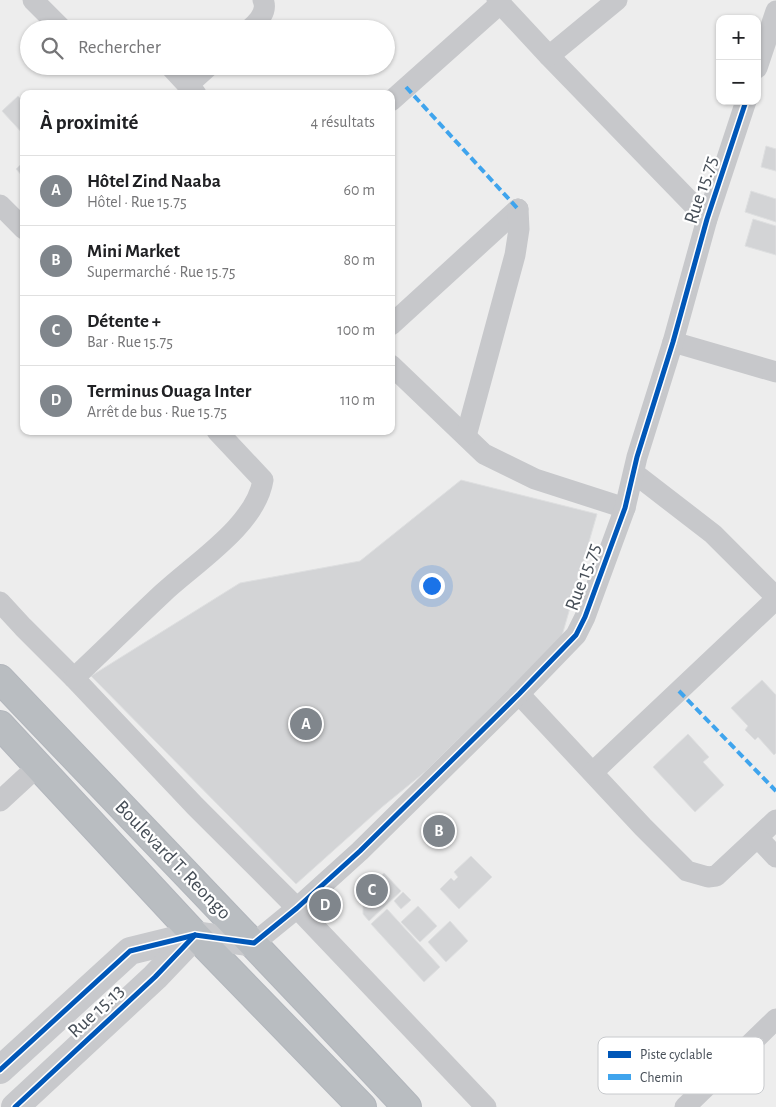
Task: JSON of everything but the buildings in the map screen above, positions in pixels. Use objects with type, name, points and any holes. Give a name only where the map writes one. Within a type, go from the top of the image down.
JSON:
[{"type":"highway","name":"Boulevard T. Reongo","points":[[0,679],[196,885],[254,943],[407,1107]]},
{"type":"highway","points":[[0,725],[195,935],[362,1107]]},
{"type":"main road","name":"Rue 15.13","points":[[15,1107],[155,977],[195,935]]},
{"type":"main road","name":"Rue 15.13","points":[[0,1070],[130,951],[195,935],[254,943]]},
{"type":"street","points":[[33,0],[53,20]]},
{"type":"street","points":[[258,20],[263,14],[263,0]]},
{"type":"street","points":[[549,56],[617,0]]},
{"type":"street","points":[[395,97],[499,2],[707,219]]},
{"type":"street","points":[[760,60],[776,11]]},
{"type":"street","points":[[179,75],[193,89],[202,75]]},
{"type":"street","name":"Rue 15.75","points":[[254,943],[297,908],[360,851],[576,635],[585,616],[624,508],[637,457],[673,342],[707,219],[745,105]]},
{"type":"street","points":[[0,205],[20,225]]},
{"type":"street","points":[[395,321],[518,209],[519,229],[515,255],[466,436]]},
{"type":"street","points":[[673,342],[776,372]]},
{"type":"street","points":[[395,369],[484,454],[535,479],[624,508]]},
{"type":"street","points":[[74,678],[164,592],[208,556],[233,531],[257,500],[262,480],[221,435]]},
{"type":"street","points":[[593,772],[776,598],[713,534],[634,473]]},
{"type":"street","points":[[0,602],[195,806],[297,908],[486,1107]]},
{"type":"street","points":[[519,694],[643,827],[687,870],[697,875],[716,876],[776,820]]},
{"type":"street","points":[[0,801],[38,766]]},
{"type":"street","points":[[758,838],[776,856]]},
{"type":"street","points":[[757,1037],[776,1019]]},
{"type":"street","points":[[685,1107],[698,1094]]},
{"type":"marked path","points":[[406,87],[518,209]]},
{"type":"marked path","points":[[679,691],[776,791]]},
{"type":"cycle path","points":[[0,1070],[130,951],[195,935],[254,943],[297,908],[360,851],[576,635],[585,617],[625,508],[637,457],[673,342],[707,219],[745,105]]},
{"type":"cycle path","points":[[15,1107],[155,977],[195,935]]},
{"type":"place","name":"Hôtel Zind Naaba","points":[[306,724]]},
{"type":"place","name":"Mini Market","points":[[439,831]]},
{"type":"place","name":"Détente +","points":[[372,890]]},
{"type":"place","name":"Terminus Ouaga Inter","points":[[325,905]]}]
